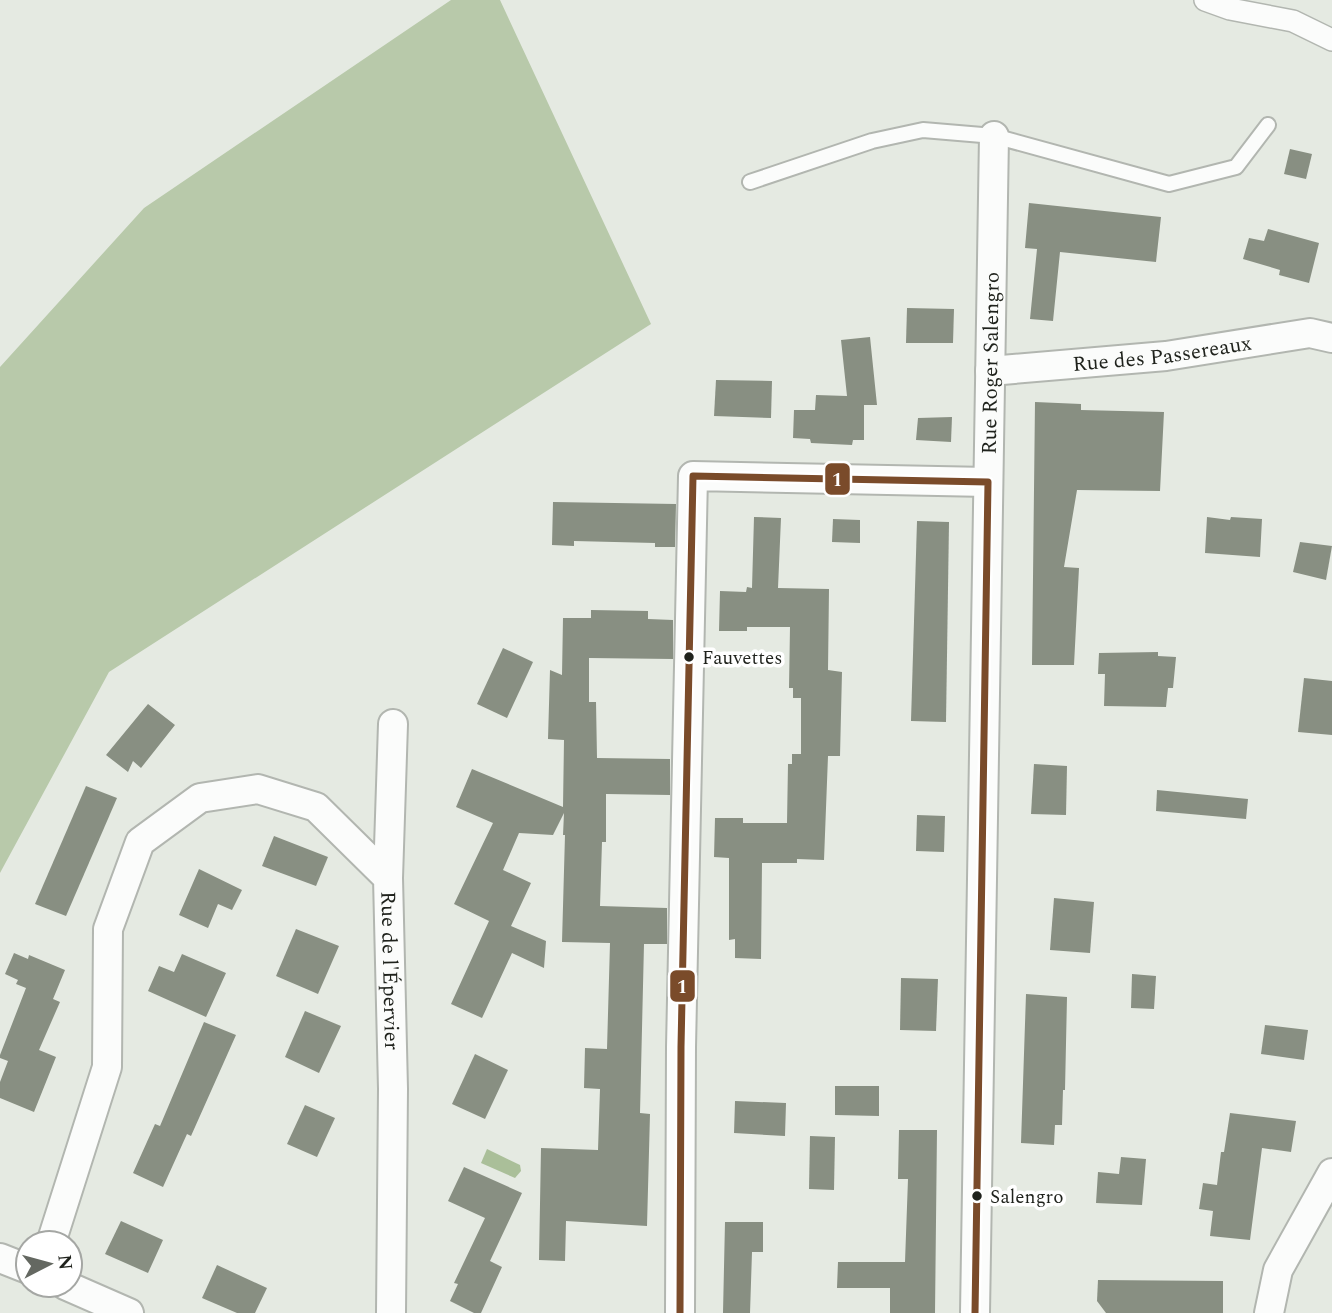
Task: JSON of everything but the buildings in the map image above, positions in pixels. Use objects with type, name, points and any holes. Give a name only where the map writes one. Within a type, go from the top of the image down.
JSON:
[{"type":"street","points":[[1205,0],[1230,9],[1293,21],[1332,40]]},
{"type":"street","name":"Rue Roger Salengro","points":[[975,1313],[994,135]]},
{"type":"street","name":"Rue des Passereaux","points":[[990,371],[1166,356],[1310,333],[1332,338]]},
{"type":"street","points":[[680,1313],[681,1033],[693,476],[989,482]]},
{"type":"street","points":[[388,878],[393,724]]},
{"type":"street","name":"Rue de l'Épervier","points":[[55,1229],[107,1068],[108,929],[140,842],[200,798],[258,789],[316,807],[388,878],[393,1089],[391,1313]]},
{"type":"street","points":[[1269,1313],[1279,1270],[1332,1173]]},
{"type":"street","points":[[84,1293],[129,1313]]},
{"type":"lane","points":[[750,182],[872,141],[923,130],[994,135],[1169,184],[1237,167],[1268,125]]},
{"type":"shaded area","points":[[451,0],[500,0],[651,324],[109,672],[0,873],[0,367],[144,208]]},
{"type":"shaded area","points":[[487,1149],[520,1165],[521,1171],[515,1178],[481,1163]]},
{"type":"transit line","name":"1","points":[[680,1313],[681,1047],[693,476],[988,482],[975,1313]]},
{"type":"place","name":"Fauvettes","points":[[689,657]]},
{"type":"place","name":"Salengro","points":[[977,1196]]}]
